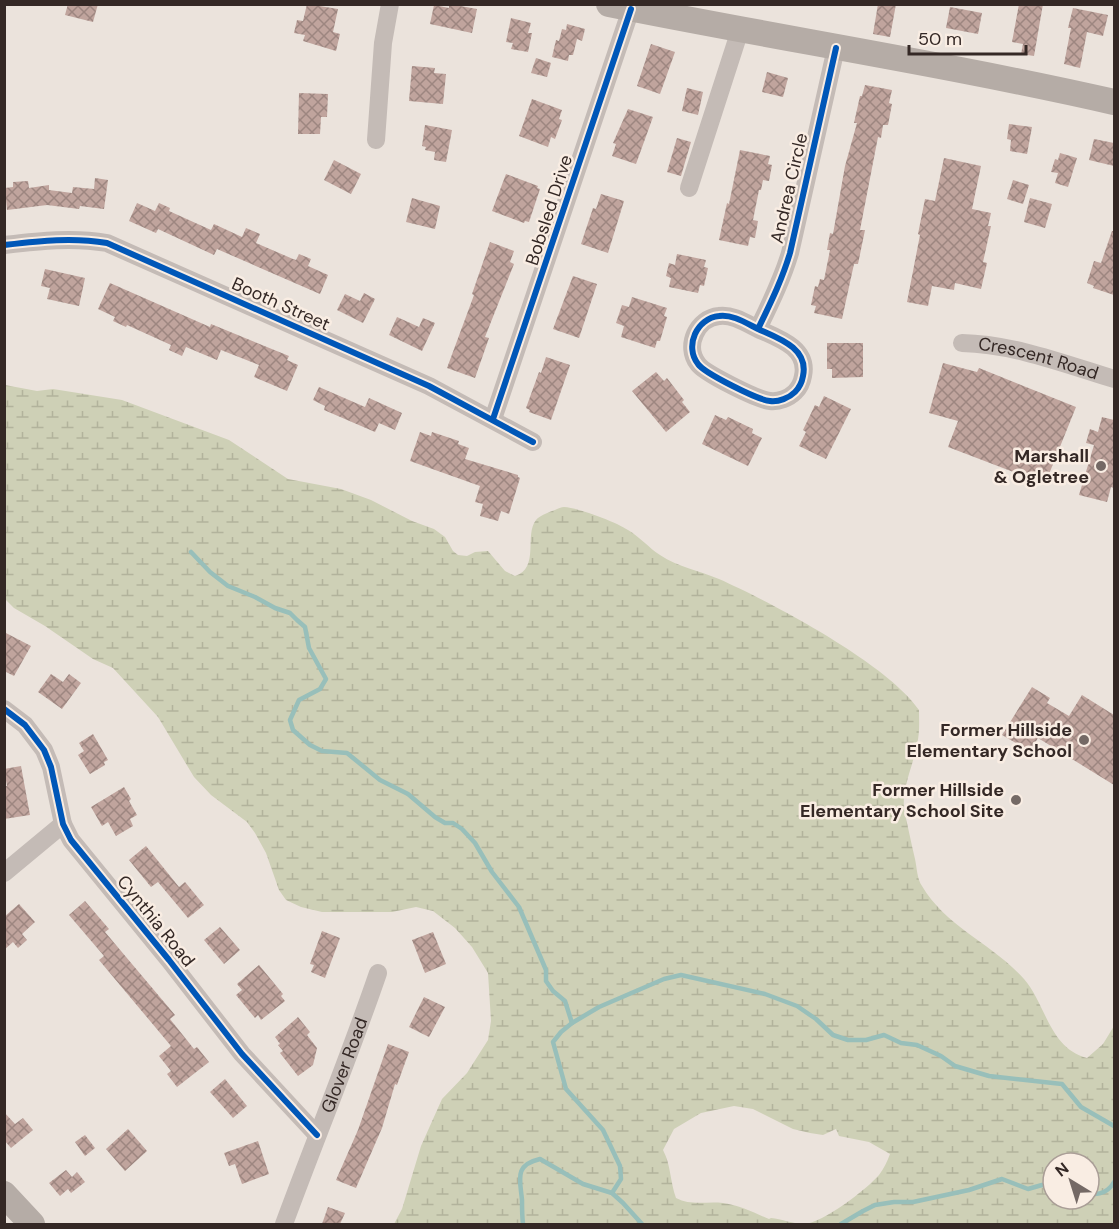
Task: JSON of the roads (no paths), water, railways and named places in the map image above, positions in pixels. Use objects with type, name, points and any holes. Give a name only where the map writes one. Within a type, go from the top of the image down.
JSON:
[{"type":"main road","points":[[620,7],[1015,80],[1114,102]]},
{"type":"main road","points":[[4,1194],[32,1224]]},
{"type":"street","points":[[376,140],[383,43],[390,4]]},
{"type":"street","name":"Bobsled Drive","points":[[493,419],[620,7]]},
{"type":"street","points":[[689,188],[740,30]]},
{"type":"street","name":"Andrea Circle","points":[[758,328],[782,278],[790,253],[836,48]]},
{"type":"street","name":"Booth Street","points":[[4,245],[60,239],[85,239],[107,243],[429,386],[533,442]]},
{"type":"street","points":[[720,315],[731,316],[758,328],[790,344],[802,359],[804,370],[802,381],[797,391],[786,399],[771,402],[759,398],[707,373],[698,366],[693,356],[692,342],[695,333],[703,323],[711,318],[720,315]]},
{"type":"street","name":"Crescent Road","points":[[962,343],[986,343],[1114,379]]},
{"type":"street","name":"Cynthia Road","points":[[4,709],[25,725],[44,750],[51,768],[63,824],[71,840],[242,1054],[317,1135]]},
{"type":"street","points":[[4,873],[63,824]]},
{"type":"street","name":"Glover Road","points":[[284,1224],[353,1046],[378,972]]},
{"type":"waterway","points":[[191,552],[210,572],[228,586],[290,613],[305,627],[309,648],[326,679],[320,689],[299,700],[290,720],[293,730],[310,745],[322,751],[347,753],[380,780],[408,794],[435,817],[445,823],[453,823],[462,829],[475,843],[492,872],[519,907],[546,970],[546,981],[553,991],[565,1001],[572,1023]]},
{"type":"waterway","points":[[612,1193],[621,1179],[620,1166],[603,1130],[566,1089],[553,1042],[572,1023],[599,1007],[664,979],[681,975],[765,994],[797,1006],[833,1035],[848,1040],[866,1040],[884,1035],[901,1043],[917,1045],[941,1056],[955,1066],[989,1076],[1062,1084],[1081,1107],[1114,1126]]},
{"type":"waterway","points":[[523,1224],[520,1174],[526,1165],[540,1159],[583,1184],[612,1193],[642,1224]]},
{"type":"waterway","points":[[841,1224],[875,1205],[913,1202],[969,1190],[1002,1179],[1028,1189],[1041,1185]]},
{"type":"waterway","points":[[1101,1193],[1110,1188],[1114,1182]]},
{"type":"place","name":"Marshall & Ogletree","points":[[1101,466]]},
{"type":"place","name":"Former Hillside Elementary School","points":[[1084,740]]},
{"type":"place","name":"Former Hillside Elementary School Site","points":[[1016,800]]}]
